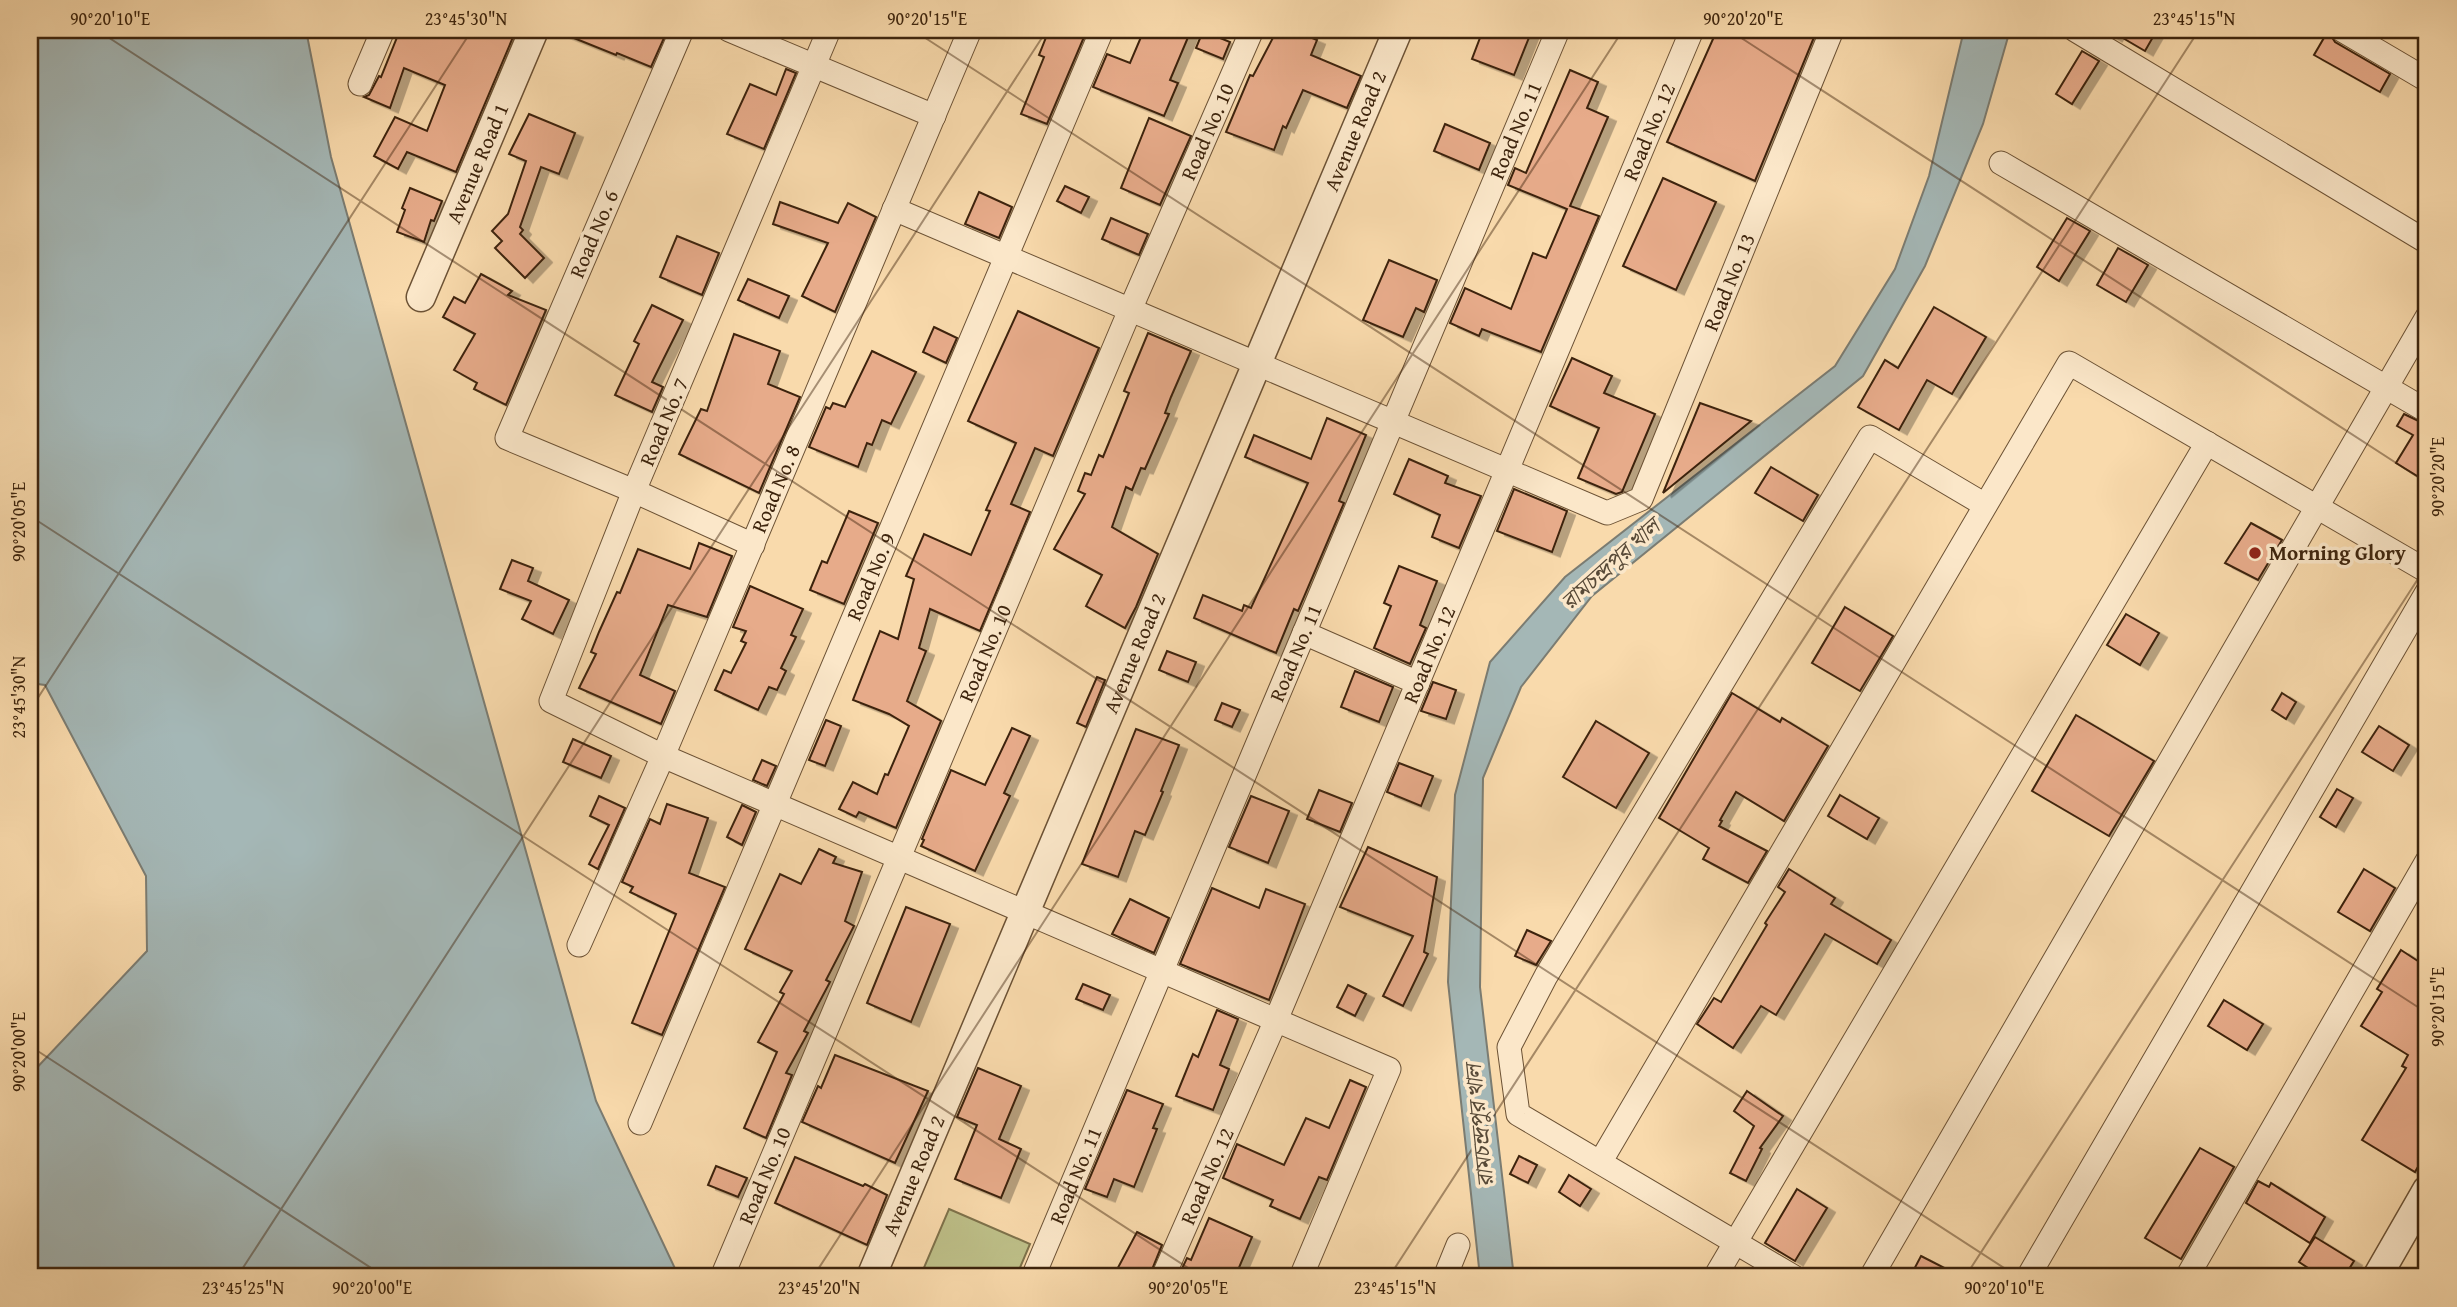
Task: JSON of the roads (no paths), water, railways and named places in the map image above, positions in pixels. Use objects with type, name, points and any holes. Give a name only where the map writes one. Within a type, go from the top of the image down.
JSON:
[{"type":"street","points":[[360,84],[383,30]]},
{"type":"street","name":"Avenue Road 1","points":[[421,297],[534,30]]},
{"type":"street","name":"Road No. 6","points":[[634,491],[507,438],[682,30]]},
{"type":"street","points":[[729,30],[934,116]]},
{"type":"street","name":"Road No. 7","points":[[663,756],[551,701],[634,491],[828,30]]},
{"type":"street","name":"Road No. 8","points":[[579,945],[663,756],[970,30]]},
{"type":"street","name":"Road No. 9","points":[[640,1123],[1102,30]]},
{"type":"street","name":"Road No. 10","points":[[722,1277],[1130,310],[1252,30]]},
{"type":"street","name":"Avenue Road 2","points":[[871,1277],[1398,30]]},
{"type":"street","name":"Road No. 11","points":[[1033,1277],[1558,30]]},
{"type":"street","name":"Road No. 12","points":[[1163,1277],[1276,1020],[1692,30]]},
{"type":"street","name":"Road No. 13","points":[[1507,470],[1607,513],[1641,499],[1832,30]]},
{"type":"street","points":[[2075,30],[2427,242]]},
{"type":"street","points":[[2342,30],[2427,80]]},
{"type":"street","points":[[2001,163],[2427,411]]},
{"type":"street","points":[[894,209],[1507,470]]},
{"type":"street","points":[[1871,1277],[2427,317]]},
{"type":"street","points":[[1601,1161],[2069,363],[2427,570]]},
{"type":"street","points":[[1794,1277],[1518,1114],[1509,1047],[1546,976],[1870,437],[1985,505]]},
{"type":"street","points":[[1715,1277],[2207,443]]},
{"type":"street","points":[[634,491],[752,545]]},
{"type":"street","points":[[2028,1277],[2427,592]]},
{"type":"street","points":[[1304,633],[1418,683]]},
{"type":"street","points":[[663,756],[1389,1069],[1301,1277]]},
{"type":"street","points":[[2187,1277],[2427,861]]},
{"type":"street","points":[[2377,1277],[2427,1190]]},
{"type":"street","points":[[1445,1277],[1458,1245]]},
{"type":"water","points":[[30,30],[306,30],[331,157],[596,1101],[679,1277],[30,1277],[30,1075],[147,951],[146,876],[45,685],[30,683]]},
{"type":"water","name":"রামচন্দ্রপুর খাল","points":[[1964,30],[2010,30],[1983,124],[1925,266],[1863,376],[1592,596],[1521,687],[1483,778],[1480,987],[1513,1277],[1480,1277],[1448,982],[1455,795],[1490,662],[1565,577],[1835,366],[1895,269],[1929,176]]},
{"type":"place","name":"Morning Glory","points":[[2255,553]]}]
